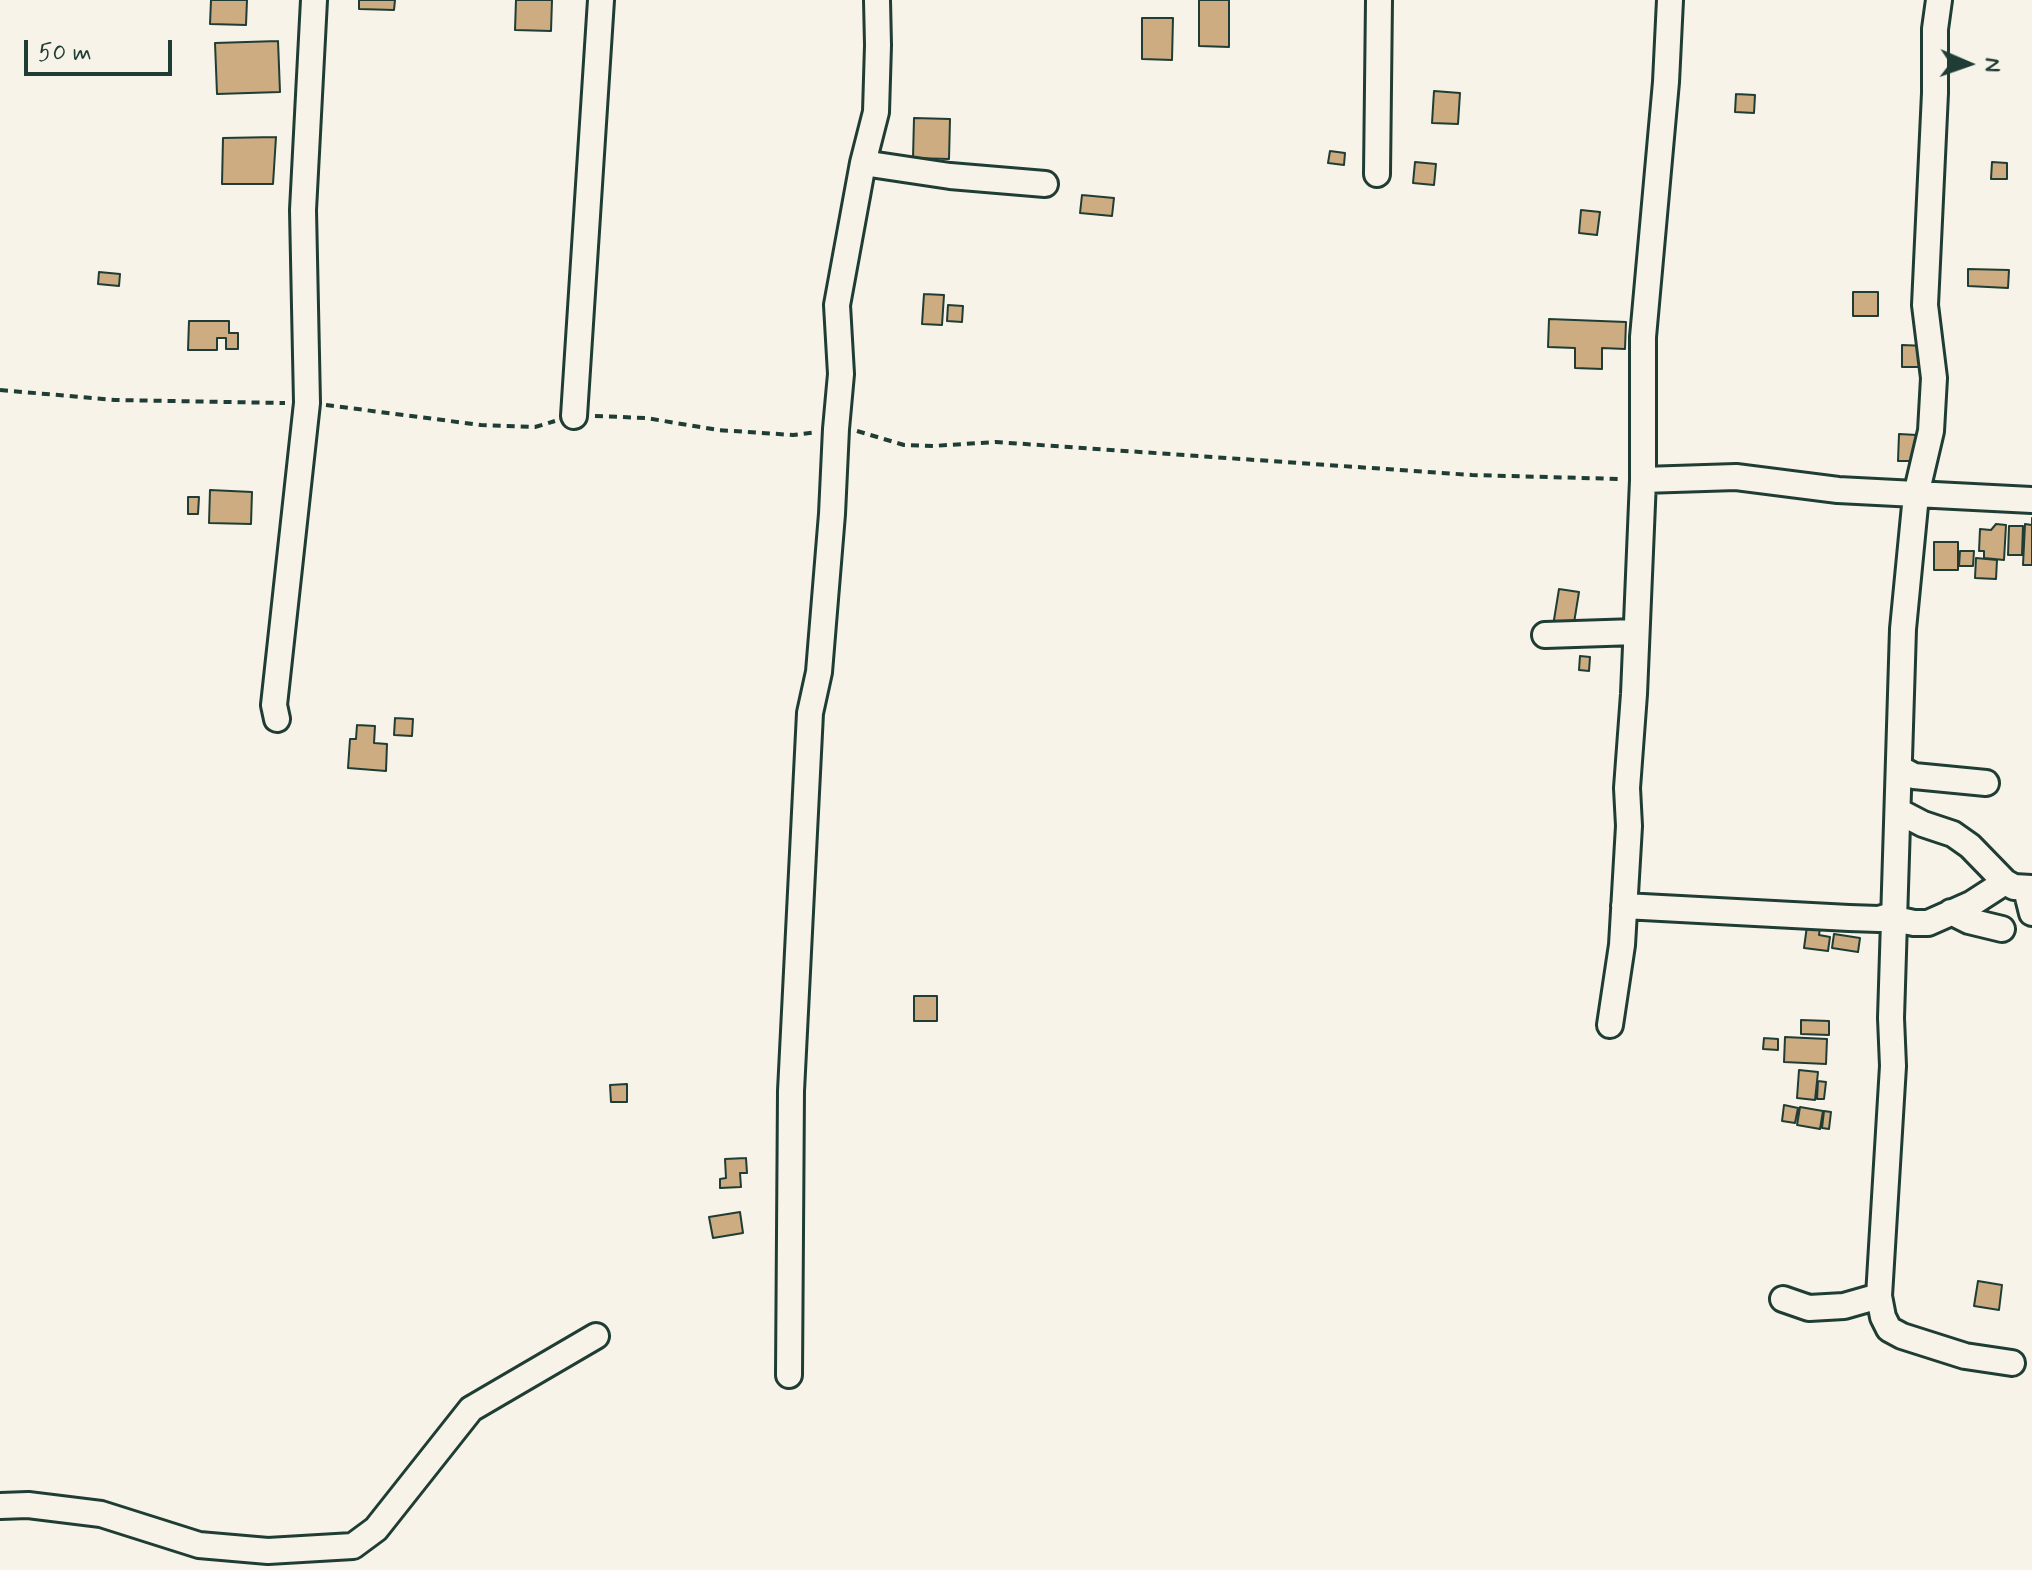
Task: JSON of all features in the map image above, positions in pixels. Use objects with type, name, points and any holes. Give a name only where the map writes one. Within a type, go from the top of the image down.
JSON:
[{"type":"street","points":[[277,719],[274,705],[307,403],[303,210],[314,0]]},
{"type":"street","points":[[574,416],[601,0]]},
{"type":"street","points":[[789,1375],[791,1091],[810,713],[819,672],[832,514],[841,374],[837,305],[863,163],[876,112],[877,0]]},
{"type":"street","points":[[1377,174],[1379,0]]},
{"type":"street","points":[[1610,1025],[1622,945],[1629,826],[1627,788],[1632,742],[1643,480],[1643,337],[1666,82],[1670,0]]},
{"type":"street","points":[[1939,0],[1935,29],[1925,305],[1934,391],[1931,431],[1916,495],[1903,629],[1891,1018],[1893,1066],[1879,1296],[1889,1329],[1902,1336],[1965,1356],[2012,1363]]},
{"type":"street","points":[[863,163],[950,176],[1045,184]]},
{"type":"street","points":[[1643,480],[1736,477],[1838,490],[2032,500]]},
{"type":"street","points":[[1545,635],[1636,632]]},
{"type":"street","points":[[1899,768],[1914,776],[1986,783]]},
{"type":"street","points":[[1898,811],[1953,834],[1970,846],[2021,886],[2032,913]]},
{"type":"street","points":[[1624,906],[1849,918],[1895,916],[1914,923],[1928,923],[2021,886]]},
{"type":"street","points":[[1951,912],[1969,921],[2002,929]]},
{"type":"street","points":[[1783,1299],[1809,1308],[1844,1306],[1879,1296]]},
{"type":"street","points":[[0,1506],[28,1505],[101,1514],[199,1545],[268,1551],[353,1546],[376,1529],[471,1409],[596,1336]]},
{"type":"building","points":[[211,0],[247,0],[246,25],[210,24]]},
{"type":"building","points":[[359,0],[395,0],[394,10],[359,9]]},
{"type":"building","points":[[516,0],[552,0],[551,31],[515,30]]},
{"type":"building","points":[[1199,0],[1229,0],[1229,47],[1199,46]]},
{"type":"building","points":[[1142,18],[1173,18],[1172,60],[1142,59]]},
{"type":"building","points":[[278,41],[280,92],[217,94],[215,43]]},
{"type":"building","points":[[1434,91],[1460,93],[1458,124],[1432,123]]},
{"type":"building","points":[[1736,94],[1755,95],[1754,113],[1735,112]]},
{"type":"building","points":[[914,118],[950,119],[949,159],[913,158]]},
{"type":"building","points":[[276,137],[273,184],[222,184],[223,138]]},
{"type":"building","points":[[1330,151],[1345,153],[1344,165],[1328,163]]},
{"type":"building","points":[[1415,162],[1436,164],[1434,185],[1413,183]]},
{"type":"building","points":[[1992,162],[2007,163],[2007,179],[1991,179]]},
{"type":"building","points":[[1082,195],[1114,198],[1112,216],[1080,213]]},
{"type":"building","points":[[1581,210],[1600,212],[1597,235],[1579,233]]},
{"type":"building","points":[[1968,269],[2009,270],[2008,288],[1968,286]]},
{"type":"building","points":[[99,272],[120,274],[119,286],[98,284]]},
{"type":"building","points":[[1853,292],[1878,292],[1878,316],[1853,316]]},
{"type":"building","points":[[924,294],[944,295],[942,325],[922,324]]},
{"type":"building","points":[[948,305],[963,306],[962,322],[947,321]]},
{"type":"building","points":[[1549,319],[1626,322],[1625,349],[1602,348],[1602,369],[1575,368],[1575,348],[1548,347]]},
{"type":"building","points":[[189,321],[229,321],[229,333],[238,333],[238,349],[226,349],[226,338],[217,338],[217,350],[188,350]]},
{"type":"building","points":[[1902,345],[1927,346],[1926,367],[1902,367]]},
{"type":"building","points":[[1899,434],[1917,435],[1916,461],[1898,461]]},
{"type":"building","points":[[210,490],[252,492],[251,524],[209,523]]},
{"type":"building","points":[[188,497],[199,497],[198,514],[188,514]]},
{"type":"building","points":[[1996,524],[2006,525],[2004,560],[1984,558],[1984,551],[1979,551],[1980,529],[1991,530]]},
{"type":"building","points":[[2025,524],[2032,525],[2032,565],[2023,565]]},
{"type":"building","points":[[2009,526],[2023,526],[2022,555],[2008,555]]},
{"type":"building","points":[[1934,542],[1958,542],[1958,570],[1934,570]]},
{"type":"building","points":[[1960,551],[1974,551],[1973,566],[1959,566]]},
{"type":"building","points":[[1976,558],[1997,560],[1996,579],[1975,578]]},
{"type":"building","points":[[1559,589],[1579,592],[1573,629],[1553,626]]},
{"type":"building","points":[[1580,656],[1590,657],[1589,671],[1579,670]]},
{"type":"building","points":[[395,718],[413,719],[412,736],[394,735]]},
{"type":"building","points":[[357,725],[375,726],[374,743],[387,744],[386,771],[348,768],[350,739],[356,739]]},
{"type":"building","points":[[1807,926],[1820,928],[1819,935],[1830,937],[1828,951],[1804,948]]},
{"type":"building","points":[[1834,934],[1860,938],[1858,952],[1832,948]]},
{"type":"building","points":[[914,996],[937,996],[937,1021],[914,1021]]},
{"type":"building","points":[[1801,1020],[1829,1021],[1829,1035],[1801,1034]]},
{"type":"building","points":[[1785,1037],[1827,1039],[1826,1064],[1784,1062]]},
{"type":"building","points":[[1764,1038],[1778,1039],[1778,1050],[1763,1049]]},
{"type":"building","points":[[1799,1070],[1818,1072],[1815,1100],[1797,1098]]},
{"type":"building","points":[[1818,1081],[1826,1082],[1824,1099],[1817,1099]]},
{"type":"building","points":[[627,1084],[627,1102],[611,1102],[610,1085]]},
{"type":"building","points":[[1784,1105],[1798,1108],[1795,1123],[1782,1121]]},
{"type":"building","points":[[1800,1107],[1823,1111],[1820,1129],[1797,1125]]},
{"type":"building","points":[[1824,1111],[1831,1112],[1829,1129],[1822,1128]]},
{"type":"building","points":[[746,1158],[747,1173],[740,1173],[741,1187],[720,1188],[720,1179],[726,1178],[725,1159]]},
{"type":"building","points":[[740,1212],[743,1233],[713,1238],[709,1217]]},
{"type":"building","points":[[1978,1281],[2002,1285],[1999,1310],[1974,1306]]}]
